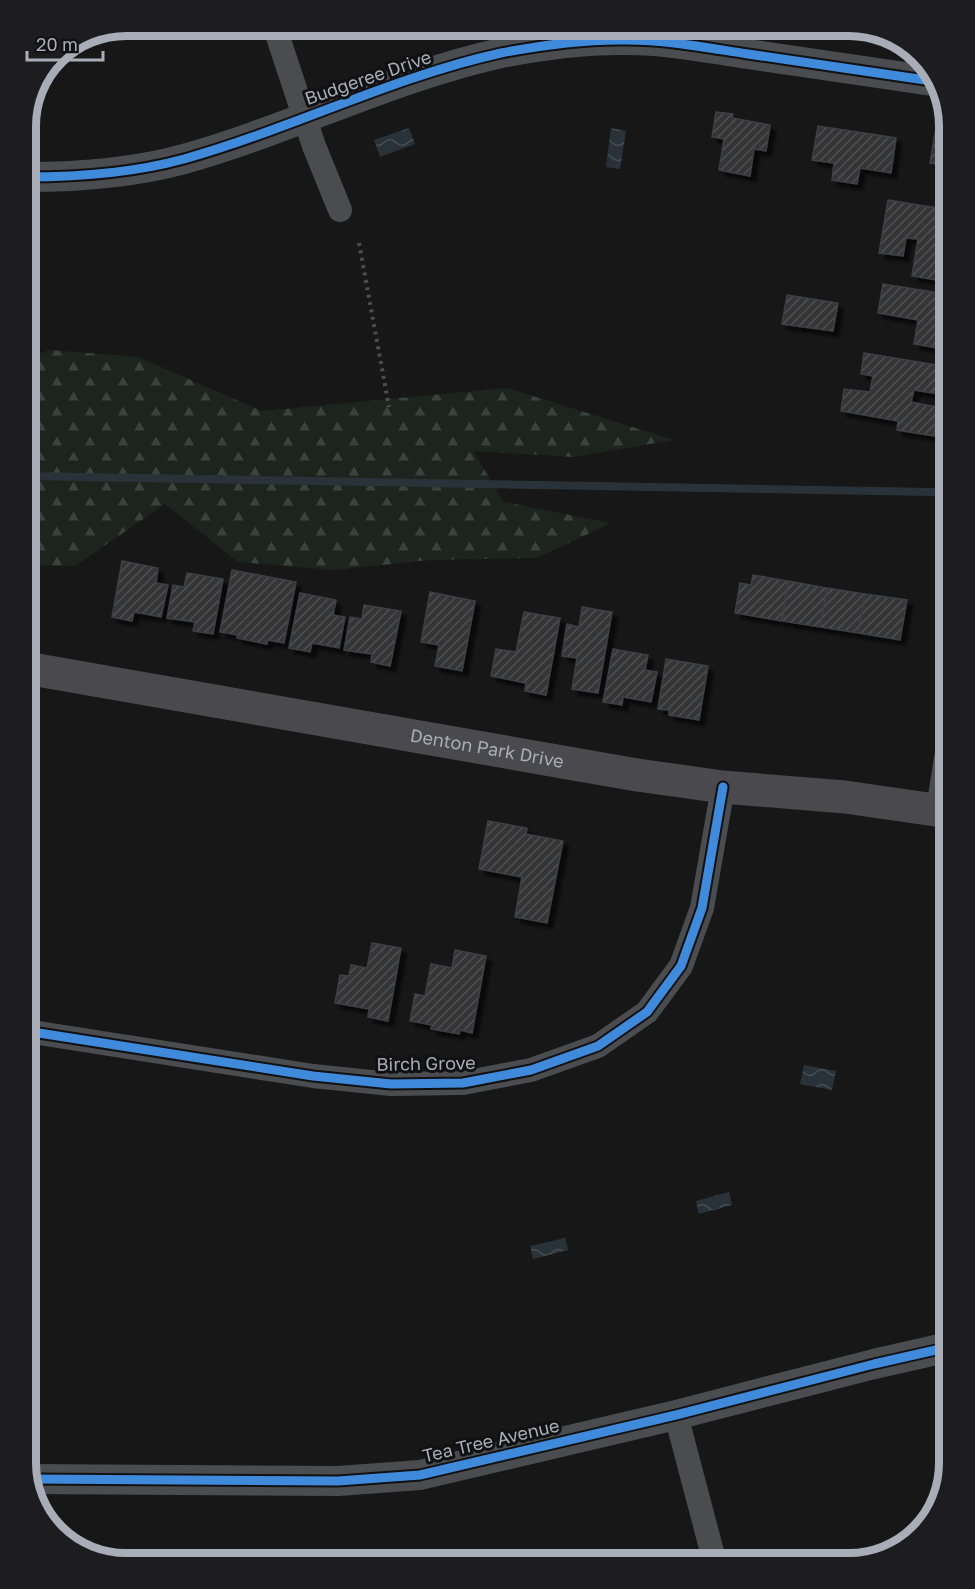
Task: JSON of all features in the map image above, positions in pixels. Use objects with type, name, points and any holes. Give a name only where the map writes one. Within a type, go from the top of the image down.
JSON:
[{"type":"main road","name":"Denton Park Drive","points":[[36,670],[637,775],[723,787],[845,797],[939,810]]},
{"type":"street","points":[[278,36],[306,117]]},
{"type":"street","name":"Budgeree Drive","points":[[36,177],[124,171],[182,159],[240,142],[434,71],[500,54],[563,42],[627,39],[681,44],[926,80]]},
{"type":"street","name":"Budgeree Drive","points":[[306,117],[314,146],[340,210]]},
{"type":"street","name":"Birch Grove","points":[[36,1033],[313,1076],[392,1084],[463,1083],[531,1070],[598,1046],[647,1012],[681,966],[702,908],[723,787]]},
{"type":"street","name":"Tea Tree Avenue","points":[[38,1479],[338,1481],[420,1474],[676,1415],[939,1349]]},
{"type":"street","points":[[676,1415],[712,1553]]},
{"type":"path","points":[[358,243],[389,407]]},
{"type":"green space","points":[[49,350],[138,357],[262,411],[507,388],[674,440],[573,457],[473,451],[504,502],[611,523],[537,558],[429,560],[334,570],[238,562],[165,504],[75,566],[36,565],[36,355]]},
{"type":"water","points":[[409,128],[415,144],[380,157],[374,140]]},
{"type":"water","points":[[611,128],[626,131],[620,169],[606,167]]},
{"type":"water","points":[[804,1065],[836,1071],[832,1090],[800,1084]]},
{"type":"water","points":[[729,1192],[732,1205],[699,1214],[696,1201]]},
{"type":"water","points":[[565,1238],[568,1250],[533,1259],[530,1246]]},
{"type":"building","points":[[716,112],[733,114],[732,118],[770,125],[766,151],[754,149],[750,176],[719,170],[724,139],[712,137]]},
{"type":"building","points":[[818,126],[896,138],[891,173],[860,168],[857,184],[832,180],[834,163],[812,160]]},
{"type":"building","points":[[935,133],[939,134],[939,164],[930,163]]},
{"type":"building","points":[[888,200],[939,208],[939,280],[912,276],[918,239],[906,238],[903,256],[879,253]]},
{"type":"building","points":[[883,284],[939,293],[937,348],[914,344],[918,320],[878,313]]},
{"type":"building","points":[[787,295],[838,303],[833,331],[782,324]]},
{"type":"building","points":[[864,353],[939,365],[938,394],[914,390],[911,402],[938,407],[934,436],[897,430],[898,421],[841,411],[844,389],[870,392],[873,376],[861,374]]},
{"type":"building","points":[[122,561],[158,568],[156,583],[168,585],[161,617],[134,612],[132,621],[112,617]]},
{"type":"building","points":[[232,570],[296,582],[284,643],[267,640],[267,644],[220,632]]},
{"type":"building","points":[[187,573],[223,579],[213,634],[193,631],[195,622],[167,618],[173,585],[184,587]]},
{"type":"building","points":[[753,575],[788,581],[782,621],[735,613],[740,583],[751,585]]},
{"type":"building","points":[[788,581],[827,588],[820,627],[782,621]]},
{"type":"building","points":[[827,588],[865,594],[858,633],[820,627]]},
{"type":"building","points":[[430,592],[475,601],[462,671],[435,666],[439,645],[421,642]]},
{"type":"building","points":[[300,593],[336,600],[333,615],[345,617],[339,648],[312,643],[310,652],[289,648]]},
{"type":"building","points":[[865,594],[907,600],[900,640],[858,633]]},
{"type":"building","points":[[364,605],[401,611],[390,666],[371,662],[372,654],[344,650],[350,617],[362,619]]},
{"type":"building","points":[[582,607],[612,612],[598,693],[572,689],[577,658],[562,656],[567,624],[579,627]]},
{"type":"building","points":[[524,612],[560,618],[546,695],[525,691],[526,683],[491,676],[496,649],[516,652]]},
{"type":"building","points":[[613,649],[648,655],[645,670],[657,672],[651,702],[623,697],[622,705],[603,702]]},
{"type":"building","points":[[666,659],[708,666],[699,720],[669,715],[669,710],[658,709]]},
{"type":"building","points":[[488,821],[527,828],[526,834],[563,841],[547,923],[515,917],[522,877],[479,869]]},
{"type":"building","points":[[372,943],[401,948],[388,1021],[368,1017],[369,1009],[335,1003],[340,975],[349,976],[351,965],[367,968]]},
{"type":"building","points":[[455,950],[486,956],[472,1033],[460,1030],[459,1034],[431,1029],[432,1025],[410,1021],[415,994],[425,996],[431,964],[452,968]]},
{"type":"waterway","points":[[36,476],[933,492]]},
{"type":"cycle path","points":[[36,177],[105,173],[165,164],[224,147],[381,89],[460,63],[532,47],[564,43],[595,40],[642,40],[672,43],[927,80]]},
{"type":"cycle path","points":[[36,1033],[313,1076],[391,1084],[463,1083],[531,1070],[598,1046],[647,1012],[681,966],[702,908],[723,787]]},
{"type":"cycle path","points":[[38,1479],[338,1481],[420,1475],[676,1415],[939,1349]]}]
